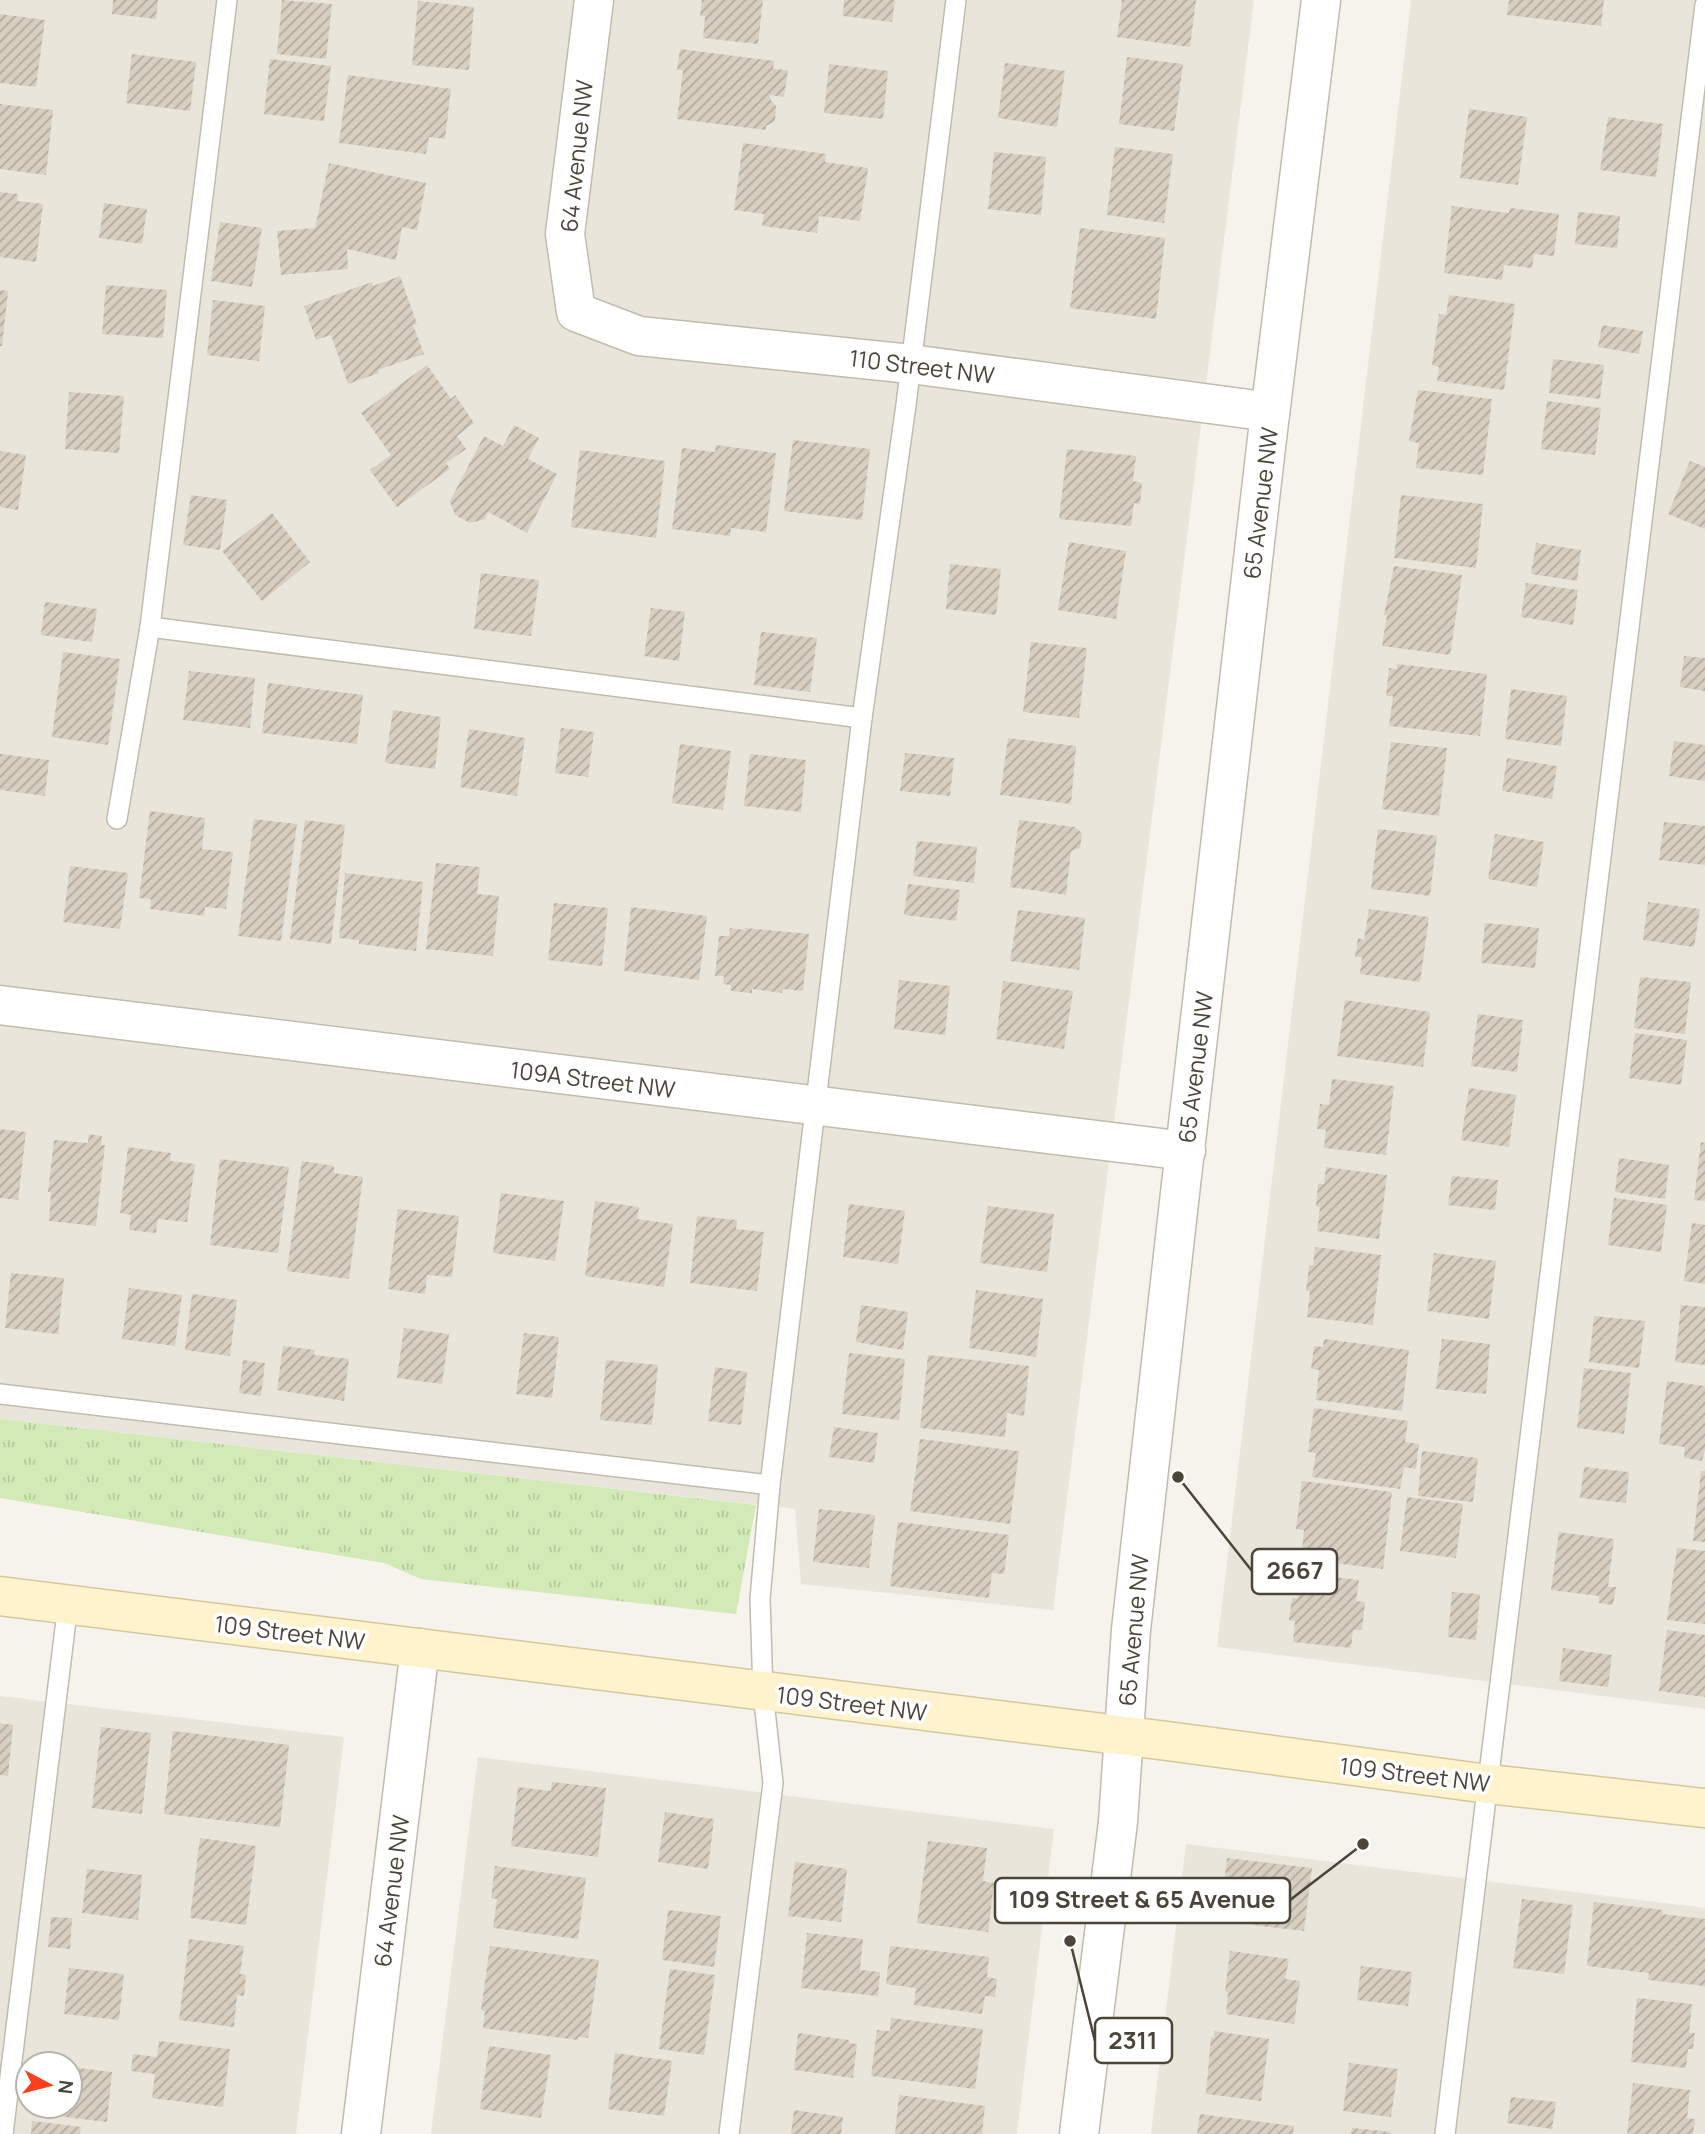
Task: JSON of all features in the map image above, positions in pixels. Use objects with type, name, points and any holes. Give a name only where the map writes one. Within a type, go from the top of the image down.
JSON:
[{"type":"main road","name":"109 Street NW","points":[[0,1596],[1488,1784],[1705,1808]]},
{"type":"street","name":"64 Avenue NW","points":[[576,312],[565,234],[594,0]]},
{"type":"street","name":"65 Avenue NW","points":[[1079,2134],[1118,1822],[1131,1630],[1270,412],[1321,0]]},
{"type":"street","name":"110 Street NW","points":[[576,312],[639,336],[911,363],[1270,412]]},
{"type":"street","name":"109A Street NW","points":[[0,1005],[1186,1151]]},
{"type":"street","name":"64 Avenue NW","points":[[361,2134],[421,1648]]},
{"type":"lane","points":[[117,819],[150,627],[228,0]]},
{"type":"lane","points":[[729,2134],[774,1783],[763,1692],[760,1599],[770,1485],[862,718],[911,363],[956,0]]},
{"type":"lane","points":[[1446,2134],[1699,106],[1705,5]]},
{"type":"lane","points":[[150,627],[862,718]]},
{"type":"lane","points":[[0,1394],[770,1485]]},
{"type":"lane","points":[[4,2134],[68,1604]]},
{"type":"shaded area","points":[[0,0],[1254,0],[1053,1610],[801,1584],[795,1509],[0,1419]]},
{"type":"shaded area","points":[[1411,0],[1705,0],[1705,1709],[1217,1647]]},
{"type":"shaded area","points":[[0,1696],[344,1737],[296,2134],[0,2134]]},
{"type":"shaded area","points":[[478,1757],[1054,1829],[1017,2134],[431,2134]]},
{"type":"shaded area","points":[[1186,1844],[1705,1908],[1705,2134],[1151,2134]]},
{"type":"green space","points":[[0,1419],[756,1505],[736,1614],[421,1579],[384,1563],[0,1498]]},
{"type":"building","points":[[113,0],[158,0],[156,19],[112,14]]},
{"type":"building","points":[[282,0],[332,4],[326,59],[277,54]]},
{"type":"building","points":[[702,0],[763,0],[758,44],[703,38],[705,16],[700,16]]},
{"type":"building","points":[[844,0],[895,0],[892,22],[843,16]]},
{"type":"building","points":[[1122,0],[1196,0],[1190,47],[1117,37]]},
{"type":"building","points":[[1509,0],[1604,0],[1601,26],[1507,15]]},
{"type":"building","points":[[418,1],[474,7],[469,70],[412,65]]},
{"type":"building","points":[[0,14],[45,20],[36,87],[0,83]]},
{"type":"building","points":[[680,49],[774,61],[773,69],[788,70],[784,97],[770,95],[776,106],[775,121],[766,126],[766,130],[677,119],[683,70],[677,70]]},
{"type":"building","points":[[132,54],[196,62],[190,111],[126,103]]},
{"type":"building","points":[[1127,57],[1183,64],[1174,131],[1119,124]]},
{"type":"building","points":[[270,59],[331,66],[324,121],[264,114]]},
{"type":"building","points":[[1005,63],[1065,71],[1057,127],[998,118]]},
{"type":"building","points":[[829,64],[888,71],[883,119],[824,113]]},
{"type":"building","points":[[348,75],[451,89],[445,139],[429,137],[426,154],[339,143]]},
{"type":"building","points":[[0,104],[53,110],[46,175],[0,169]]},
{"type":"building","points":[[1469,109],[1527,117],[1518,185],[1460,178]]},
{"type":"building","points":[[1608,117],[1663,124],[1656,177],[1600,170]]},
{"type":"building","points":[[743,143],[826,154],[825,162],[868,168],[860,221],[819,216],[817,233],[762,226],[764,214],[734,210]]},
{"type":"building","points":[[1115,147],[1173,154],[1164,223],[1107,215]]},
{"type":"building","points":[[994,152],[1046,157],[1041,215],[988,209]]},
{"type":"building","points":[[329,163],[426,183],[417,230],[402,227],[396,260],[347,249],[348,269],[281,275],[277,231],[315,228]]},
{"type":"building","points":[[0,192],[18,194],[17,201],[43,204],[36,262],[0,257]]},
{"type":"building","points":[[104,203],[147,209],[142,244],[99,238]]},
{"type":"building","points":[[1452,206],[1509,213],[1510,208],[1559,214],[1554,256],[1534,254],[1532,268],[1504,265],[1502,280],[1444,273]]},
{"type":"building","points":[[1578,212],[1620,216],[1617,248],[1575,244]]},
{"type":"building","points":[[220,222],[262,228],[252,287],[211,281]]},
{"type":"building","points":[[1080,228],[1165,238],[1156,319],[1070,308]]},
{"type":"building","points":[[400,276],[417,324],[413,325],[424,354],[348,384],[331,335],[316,340],[304,306],[372,282],[373,286]]},
{"type":"building","points":[[106,285],[167,290],[163,338],[102,334]]},
{"type":"building","points":[[0,290],[8,291],[2,346],[0,346]]},
{"type":"building","points":[[1449,295],[1515,304],[1504,390],[1437,381],[1439,367],[1432,365],[1439,314],[1446,315]]},
{"type":"building","points":[[213,300],[265,306],[259,361],[207,355]]},
{"type":"building","points":[[1602,325],[1643,331],[1639,354],[1598,347]]},
{"type":"building","points":[[1553,359],[1604,365],[1600,399],[1549,393]]},
{"type":"building","points":[[427,365],[451,399],[455,395],[474,423],[457,436],[466,449],[446,463],[450,469],[397,507],[370,470],[391,455],[361,413]]},
{"type":"building","points":[[1418,390],[1492,399],[1483,475],[1416,468],[1419,443],[1409,441]]},
{"type":"building","points":[[69,392],[124,396],[119,453],[65,449]]},
{"type":"building","points":[[1547,401],[1601,408],[1595,455],[1541,449]]},
{"type":"building","points":[[514,425],[539,438],[528,459],[557,474],[527,533],[488,512],[485,519],[470,523],[455,515],[450,501],[484,436],[503,446]]},
{"type":"building","points":[[793,440],[870,449],[862,520],[784,511]]},
{"type":"building","points":[[716,445],[776,453],[766,532],[731,528],[730,536],[672,529],[682,448],[715,452]]},
{"type":"building","points":[[1067,449],[1136,456],[1133,481],[1142,483],[1140,504],[1134,503],[1131,526],[1059,519]]},
{"type":"building","points":[[580,450],[665,461],[656,538],[571,527]]},
{"type":"building","points":[[0,451],[26,455],[18,510],[0,507]]},
{"type":"building","points":[[1690,461],[1705,467],[1705,529],[1668,514]]},
{"type":"building","points":[[191,495],[227,500],[220,550],[183,545]]},
{"type":"building","points":[[1401,495],[1483,504],[1476,568],[1394,558]]},
{"type":"building","points":[[272,513],[310,562],[262,601],[222,551]]},
{"type":"building","points":[[1069,542],[1126,551],[1116,619],[1058,610]]},
{"type":"building","points":[[1536,543],[1581,550],[1577,581],[1531,574]]},
{"type":"building","points":[[950,564],[1001,569],[996,615],[946,609]]},
{"type":"building","points":[[1394,566],[1462,575],[1450,655],[1382,646],[1387,615],[1384,615]]},
{"type":"building","points":[[481,573],[539,580],[531,636],[474,629]]},
{"type":"building","points":[[1526,583],[1578,590],[1573,625],[1521,617]]},
{"type":"building","points":[[45,602],[97,609],[92,642],[41,635]]},
{"type":"building","points":[[651,608],[685,612],[679,661],[644,656]]},
{"type":"building","points":[[761,632],[817,638],[810,692],[754,685]]},
{"type":"building","points":[[1031,642],[1087,648],[1079,718],[1023,712]]},
{"type":"building","points":[[63,652],[120,659],[108,745],[52,737]]},
{"type":"building","points":[[1684,656],[1705,658],[1705,691],[1680,687]]},
{"type":"building","points":[[1397,664],[1487,674],[1480,736],[1389,726],[1393,696],[1386,696],[1389,668],[1397,669]]},
{"type":"building","points":[[189,671],[255,678],[250,728],[183,720]]},
{"type":"building","points":[[268,683],[363,695],[357,744],[262,733]]},
{"type":"building","points":[[1511,689],[1567,696],[1561,746],[1505,739]]},
{"type":"building","points":[[393,710],[441,717],[435,769],[385,763]]},
{"type":"building","points":[[561,728],[594,732],[588,777],[555,773]]},
{"type":"building","points":[[469,729],[525,738],[517,796],[460,787]]},
{"type":"building","points":[[1008,738],[1076,746],[1071,804],[1000,795]]},
{"type":"building","points":[[1674,741],[1705,745],[1705,781],[1669,776]]},
{"type":"building","points":[[1391,742],[1447,748],[1439,816],[1382,809]]},
{"type":"building","points":[[680,744],[731,751],[723,810],[672,803]]},
{"type":"building","points":[[905,753],[954,758],[950,796],[900,791]]},
{"type":"building","points":[[0,754],[49,760],[45,796],[0,790]]},
{"type":"building","points":[[750,754],[806,760],[801,812],[744,806]]},
{"type":"building","points":[[1507,758],[1557,766],[1552,799],[1502,791]]},
{"type":"building","points":[[150,811],[205,818],[202,849],[233,852],[226,909],[205,907],[204,916],[150,909],[151,899],[139,898]]},
{"type":"building","points":[[254,819],[297,824],[281,941],[238,936]]},
{"type":"building","points":[[305,820],[345,825],[331,944],[290,939]]},
{"type":"building","points":[[1019,820],[1075,827],[1082,833],[1080,848],[1071,851],[1066,895],[1010,887]]},
{"type":"building","points":[[1664,822],[1705,826],[1705,865],[1659,860]]},
{"type":"building","points":[[1378,829],[1437,836],[1430,896],[1371,889]]},
{"type":"building","points":[[1495,834],[1544,842],[1537,887],[1488,879]]},
{"type":"building","points":[[917,841],[977,847],[974,883],[913,876]]},
{"type":"building","points":[[436,863],[480,867],[477,894],[499,896],[493,956],[426,949]]},
{"type":"building","points":[[70,866],[128,873],[120,929],[63,922]]},
{"type":"building","points":[[345,873],[423,882],[416,951],[359,944],[359,940],[339,938]]},
{"type":"building","points":[[908,884],[960,890],[956,921],[904,915]]},
{"type":"building","points":[[1648,902],[1700,909],[1694,947],[1643,940]]},
{"type":"building","points":[[554,903],[608,908],[602,966],[548,960]]},
{"type":"building","points":[[631,907],[707,916],[699,980],[624,971]]},
{"type":"building","points":[[1369,909],[1429,917],[1420,982],[1360,974],[1362,957],[1355,957],[1358,938],[1364,940]]},
{"type":"building","points":[[1018,910],[1085,918],[1079,970],[1010,961]]},
{"type":"building","points":[[1485,923],[1539,928],[1535,968],[1481,963]]},
{"type":"building","points":[[730,928],[809,934],[803,991],[731,991],[731,985],[723,984],[724,976],[715,976],[719,936],[729,936]]},
{"type":"building","points":[[1640,977],[1691,982],[1685,1034],[1634,1028]]},
{"type":"building","points":[[899,980],[950,986],[945,1035],[894,1029]]},
{"type":"building","points":[[1003,981],[1073,991],[1064,1049],[996,1039]]},
{"type":"building","points":[[1345,1000],[1430,1012],[1423,1067],[1337,1056]]},
{"type":"building","points":[[1478,1014],[1523,1020],[1517,1072],[1471,1066]]},
{"type":"building","points":[[1635,1033],[1687,1040],[1681,1085],[1629,1078]]},
{"type":"building","points":[[1332,1079],[1394,1086],[1386,1155],[1324,1148],[1326,1130],[1317,1129],[1320,1104],[1329,1105]]},
{"type":"building","points":[[1469,1088],[1516,1095],[1509,1147],[1461,1140]]},
{"type":"building","points":[[0,1129],[26,1132],[18,1200],[0,1198]]},
{"type":"building","points":[[89,1134],[102,1136],[101,1145],[105,1145],[96,1226],[49,1221],[51,1192],[48,1192],[54,1140],[88,1143]]},
{"type":"building","points":[[1701,1142],[1705,1143],[1705,1201],[1694,1200]]},
{"type":"building","points":[[128,1147],[171,1153],[170,1161],[195,1164],[187,1222],[158,1219],[156,1233],[129,1230],[131,1215],[120,1213]]},
{"type":"building","points":[[1619,1158],[1669,1165],[1665,1199],[1615,1192]]},
{"type":"building","points":[[220,1159],[289,1167],[278,1253],[210,1245]]},
{"type":"building","points":[[302,1161],[334,1166],[334,1173],[363,1177],[349,1279],[287,1271]]},
{"type":"building","points":[[1326,1167],[1387,1175],[1379,1239],[1317,1231],[1320,1207],[1316,1206],[1318,1184],[1324,1184]]},
{"type":"building","points":[[1452,1176],[1498,1180],[1495,1210],[1448,1205]]},
{"type":"building","points":[[501,1193],[564,1201],[555,1261],[493,1253]]},
{"type":"building","points":[[1614,1198],[1667,1205],[1661,1252],[1608,1245]]},
{"type":"building","points":[[595,1201],[639,1207],[637,1219],[673,1224],[664,1287],[585,1276]]},
{"type":"building","points":[[849,1204],[905,1211],[898,1264],[843,1257]]},
{"type":"building","points":[[988,1206],[1054,1214],[1047,1272],[980,1263]]},
{"type":"building","points":[[398,1209],[459,1216],[452,1277],[427,1275],[425,1294],[388,1289]]},
{"type":"building","points":[[697,1216],[737,1220],[736,1229],[764,1232],[757,1291],[690,1283]]},
{"type":"building","points":[[1692,1223],[1705,1225],[1705,1284],[1684,1281]]},
{"type":"building","points":[[1315,1247],[1381,1255],[1373,1325],[1307,1317],[1310,1291],[1306,1291],[1309,1265],[1313,1265]]},
{"type":"building","points":[[1434,1253],[1496,1261],[1489,1319],[1427,1311]]},
{"type":"building","points":[[11,1273],[64,1278],[58,1334],[5,1328]]},
{"type":"building","points":[[129,1288],[182,1295],[175,1346],[122,1339]]},
{"type":"building","points":[[976,1290],[1043,1299],[1036,1357],[969,1348]]},
{"type":"building","points":[[192,1294],[237,1300],[230,1356],[185,1350]]},
{"type":"building","points":[[861,1305],[908,1312],[903,1350],[856,1342]]},
{"type":"building","points":[[1681,1305],[1705,1307],[1705,1365],[1675,1362]]},
{"type":"building","points":[[1594,1316],[1645,1321],[1639,1368],[1589,1362]]},
{"type":"building","points":[[404,1328],[449,1334],[442,1384],[397,1378]]},
{"type":"building","points":[[524,1333],[559,1337],[552,1398],[516,1394]]},
{"type":"building","points":[[1324,1339],[1409,1350],[1402,1411],[1316,1400],[1319,1370],[1311,1369],[1314,1346],[1323,1347]]},
{"type":"building","points":[[1442,1339],[1490,1344],[1486,1394],[1436,1389]]},
{"type":"building","points":[[283,1346],[315,1350],[314,1355],[349,1359],[344,1401],[277,1390]]},
{"type":"building","points":[[849,1353],[905,1359],[899,1420],[842,1414]]},
{"type":"building","points":[[928,1355],[1029,1366],[1024,1416],[1007,1413],[1005,1437],[920,1428]]},
{"type":"building","points":[[243,1360],[265,1363],[261,1396],[239,1393]]},
{"type":"building","points":[[606,1360],[658,1365],[652,1425],[600,1420]]},
{"type":"building","points":[[715,1367],[747,1372],[741,1425],[708,1421]]},
{"type":"building","points":[[1584,1368],[1631,1373],[1624,1434],[1577,1428]]},
{"type":"building","points":[[1667,1381],[1705,1386],[1705,1450],[1702,1461],[1684,1458],[1685,1447],[1659,1444]]},
{"type":"building","points":[[1314,1408],[1408,1421],[1405,1442],[1419,1444],[1416,1469],[1404,1467],[1400,1489],[1312,1477],[1316,1453],[1308,1452]]},
{"type":"building","points":[[834,1427],[878,1433],[874,1463],[829,1457]]},
{"type":"building","points":[[920,1439],[1019,1451],[1010,1524],[910,1511]]},
{"type":"building","points":[[1422,1451],[1478,1458],[1473,1502],[1418,1496]]},
{"type":"building","points":[[1584,1467],[1629,1472],[1626,1503],[1580,1498]]},
{"type":"building","points":[[1701,1471],[1705,1471],[1705,1542],[1693,1541]]},
{"type":"building","points":[[1302,1481],[1392,1492],[1383,1569],[1301,1559],[1304,1530],[1296,1529]]},
{"type":"building","points":[[1407,1497],[1463,1504],[1456,1558],[1400,1551]]},
{"type":"building","points":[[819,1509],[875,1515],[869,1568],[813,1562]]},
{"type":"building","points":[[898,1522],[1009,1535],[1004,1574],[992,1573],[989,1598],[890,1586]]},
{"type":"building","points":[[1559,1532],[1614,1539],[1608,1587],[1616,1587],[1613,1605],[1599,1603],[1599,1596],[1551,1590]]},
{"type":"building","points":[[1677,1548],[1705,1551],[1705,1624],[1667,1620]]},
{"type":"building","points":[[1301,1573],[1359,1580],[1356,1601],[1365,1602],[1362,1630],[1353,1630],[1351,1648],[1293,1642],[1295,1621],[1289,1620],[1292,1598],[1298,1598]]},
{"type":"building","points":[[1452,1592],[1480,1594],[1476,1640],[1448,1637]]},
{"type":"building","points":[[1667,1630],[1705,1635],[1705,1697],[1659,1691]]},
{"type":"building","points":[[1563,1648],[1612,1655],[1608,1687],[1559,1681]]},
{"type":"building","points":[[0,1723],[13,1725],[8,1776],[0,1775]]},
{"type":"building","points":[[101,1727],[151,1733],[142,1814],[92,1808]]},
{"type":"building","points":[[173,1731],[289,1745],[280,1827],[164,1814]]},
{"type":"building","points":[[552,1782],[606,1788],[598,1857],[511,1846],[518,1787],[551,1791]]},
{"type":"building","points":[[665,1812],[714,1819],[708,1869],[658,1862]]},
{"type":"building","points":[[200,1838],[256,1846],[246,1925],[190,1918]]},
{"type":"building","points":[[928,1841],[987,1848],[983,1881],[994,1883],[988,1932],[917,1923]]},
{"type":"building","points":[[1227,1858],[1312,1868],[1304,1931],[1220,1921]]},
{"type":"building","points":[[795,1862],[847,1869],[841,1922],[788,1916]]},
{"type":"building","points":[[495,1866],[586,1878],[578,1939],[493,1928],[497,1899],[491,1898]]},
{"type":"building","points":[[87,1869],[142,1875],[138,1920],[82,1913]]},
{"type":"building","points":[[1522,1899],[1573,1905],[1564,1974],[1513,1968]]},
{"type":"building","points":[[1594,1902],[1663,1910],[1662,1914],[1705,1919],[1705,1986],[1648,1980],[1649,1973],[1587,1966]]},
{"type":"building","points":[[668,1910],[721,1916],[714,1967],[662,1960]]},
{"type":"building","points":[[51,1917],[72,1918],[70,1949],[48,1947]]},
{"type":"building","points":[[807,1933],[863,1939],[860,1970],[880,1972],[878,1996],[801,1988]]},
{"type":"building","points":[[189,1939],[244,1946],[240,1974],[246,1975],[244,1996],[237,1995],[234,2027],[179,2020]]},
{"type":"building","points":[[490,1946],[599,1960],[588,2038],[578,2037],[578,2040],[483,2028],[485,2011],[481,2010]]},
{"type":"building","points":[[890,1946],[989,1957],[987,1977],[997,1979],[995,1997],[985,1996],[982,2014],[914,2005],[916,1988],[886,1984]]},
{"type":"building","points":[[1230,1951],[1289,1959],[1285,1979],[1300,1981],[1294,2024],[1226,2014],[1228,1992],[1225,1992]]},
{"type":"building","points":[[1361,1966],[1412,1972],[1408,2006],[1357,2000]]},
{"type":"building","points":[[69,1968],[124,1974],[119,2020],[64,2014]]},
{"type":"building","points":[[670,1969],[715,1975],[704,2055],[659,2049]]},
{"type":"building","points":[[1637,1998],[1692,2004],[1689,2033],[1695,2033],[1693,2049],[1688,2049],[1686,2068],[1631,2062]]},
{"type":"building","points":[[891,2018],[983,2029],[975,2089],[871,2076],[877,2030],[890,2031]]},
{"type":"building","points":[[1214,2031],[1269,2039],[1261,2101],[1206,2094],[1211,2037],[1214,2038]]},
{"type":"building","points":[[798,2033],[849,2040],[849,2043],[857,2044],[853,2078],[794,2070]]},
{"type":"building","points":[[159,2041],[230,2049],[223,2107],[152,2098],[155,2074],[131,2071],[133,2054],[157,2057]]},
{"type":"building","points":[[489,2046],[551,2055],[541,2118],[480,2109]]},
{"type":"building","points":[[615,2053],[672,2061],[664,2116],[608,2109]]},
{"type":"building","points":[[1349,2063],[1398,2069],[1391,2117],[1343,2111]]},
{"type":"building","points":[[84,2069],[112,2072],[107,2122],[84,2119]]},
{"type":"building","points":[[1633,2083],[1690,2090],[1687,2118],[1695,2119],[1693,2134],[1627,2134]]},
{"type":"building","points":[[899,2095],[985,2106],[982,2134],[895,2134]]},
{"type":"building","points":[[1511,2097],[1556,2102],[1552,2129],[1507,2123]]},
{"type":"building","points":[[794,2110],[843,2117],[841,2134],[791,2134]]},
{"type":"building","points":[[1200,2114],[1294,2126],[1293,2134],[1197,2134]]},
{"type":"building","points":[[32,2121],[81,2127],[80,2134],[31,2134]]},
{"type":"building","points":[[1352,2128],[1391,2132],[1391,2134],[1351,2134]]},
{"type":"place","name":"2667","points":[[1178,1477]]},
{"type":"place","name":"109 Street & 65 Avenue","points":[[1363,1844]]},
{"type":"place","name":"2311","points":[[1070,1941]]}]
